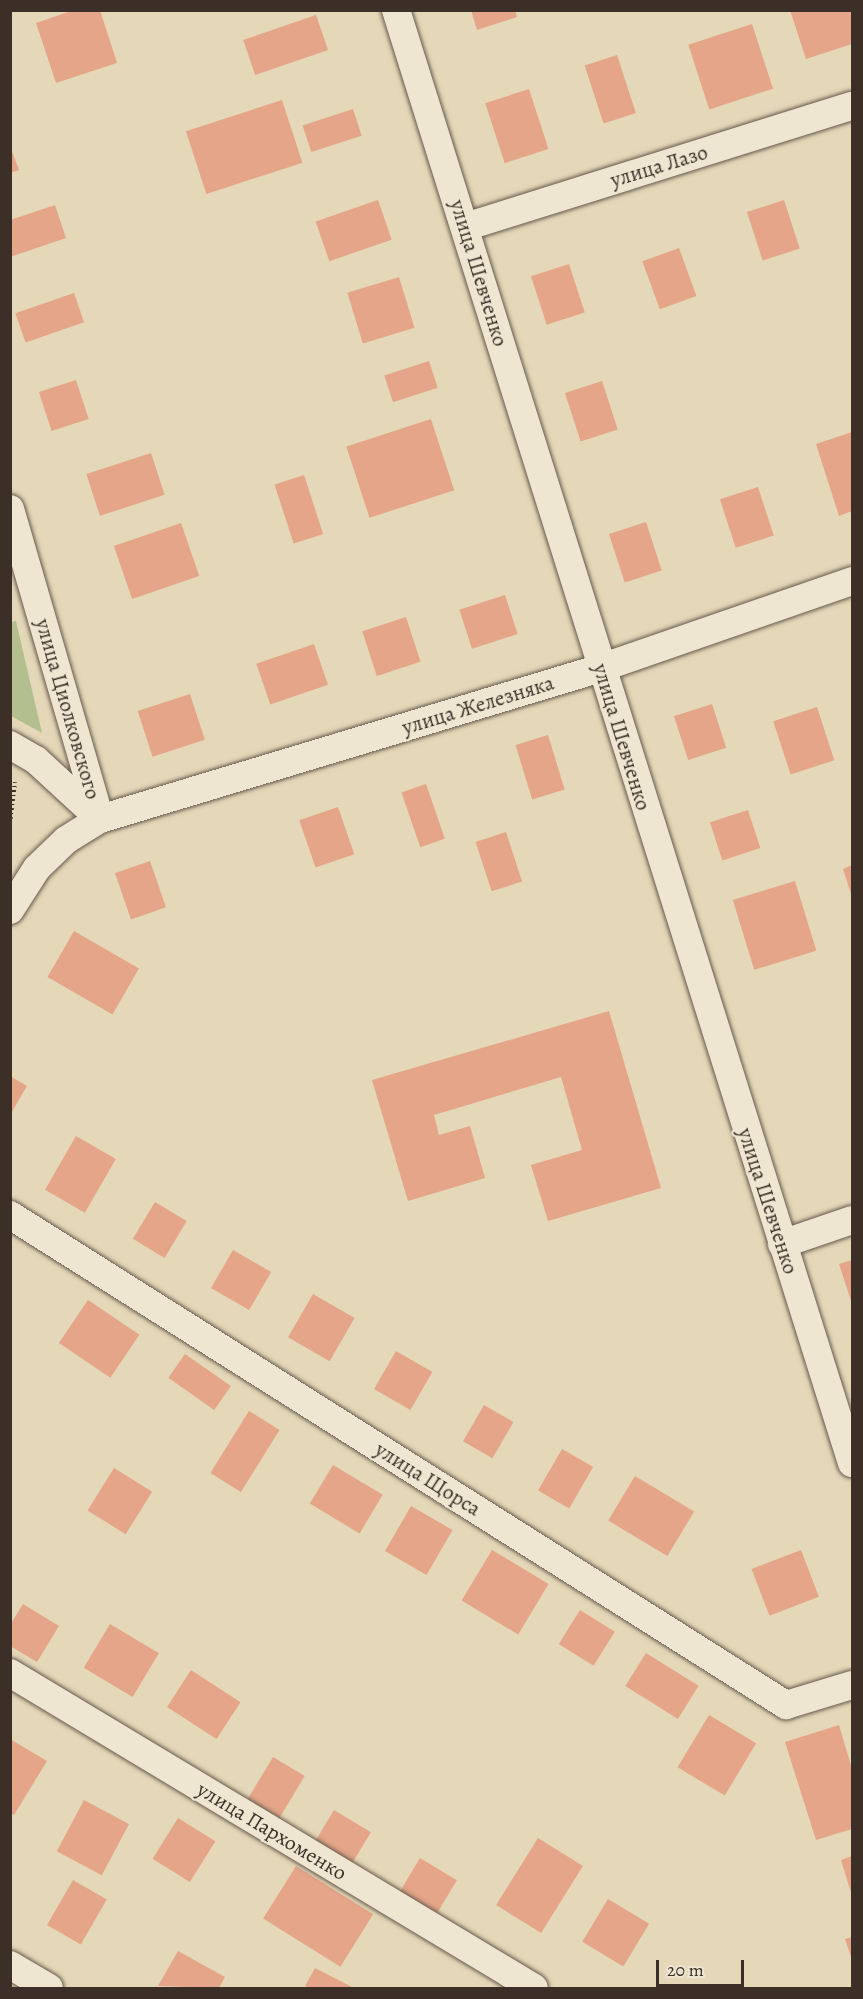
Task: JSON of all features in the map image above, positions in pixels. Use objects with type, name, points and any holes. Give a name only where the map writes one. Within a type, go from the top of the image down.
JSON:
[{"type":"street","name":"улица Шевченко","points":[[396,10],[852,1463]]},
{"type":"street","name":"улица Лазо","points":[[465,227],[852,106]]},
{"type":"street","name":"улица Циолковского","points":[[10,509],[100,819],[66,840],[38,868],[10,910]]},
{"type":"street","name":"улица Железняка","points":[[100,819],[601,668],[852,581]]},
{"type":"street","points":[[13,746],[36,760],[100,819]]},
{"type":"street","name":"улица Щорса","points":[[10,1215],[786,1705],[852,1685]]},
{"type":"street","points":[[782,1244],[852,1220]]},
{"type":"street","name":"улица Пархоменко","points":[[10,1673],[534,1989]]},
{"type":"street","points":[[10,1965],[49,1989]]},
{"type":"path","points":[[10,823],[13,746]]},
{"type":"green space","points":[[16,621],[42,733],[11,716],[11,622]]},
{"type":"building","points":[[74,10],[100,10],[117,63],[56,83],[36,23]]},
{"type":"building","points":[[471,10],[515,10],[517,17],[477,30]]},
{"type":"building","points":[[790,10],[852,10],[852,44],[806,59]]},
{"type":"building","points":[[316,15],[328,50],[255,75],[243,40]]},
{"type":"building","points":[[752,24],[773,89],[709,109],[688,45]]},
{"type":"building","points":[[617,55],[636,113],[604,124],[585,66]]},
{"type":"building","points":[[529,89],[548,149],[505,163],[485,103]]},
{"type":"building","points":[[282,100],[302,163],[206,194],[186,131]]},
{"type":"building","points":[[353,109],[362,136],[311,152],[303,125]]},
{"type":"building","points":[[10,146],[19,170],[10,173]]},
{"type":"building","points":[[378,200],[392,240],[329,261],[316,221]]},
{"type":"building","points":[[784,200],[800,249],[763,261],[747,212]]},
{"type":"building","points":[[55,205],[66,238],[10,257],[10,220]]},
{"type":"building","points":[[679,248],[696,296],[660,309],[642,261]]},
{"type":"building","points":[[569,264],[585,313],[547,325],[531,276]]},
{"type":"building","points":[[399,277],[414,328],[363,343],[347,293]]},
{"type":"building","points":[[74,293],[84,322],[25,342],[15,313]]},
{"type":"building","points":[[429,361],[438,388],[393,402],[384,376]]},
{"type":"building","points":[[76,380],[89,419],[52,431],[39,392]]},
{"type":"building","points":[[602,381],[618,430],[581,442],[565,393]]},
{"type":"building","points":[[431,419],[454,490],[370,518],[346,447]]},
{"type":"building","points":[[852,432],[852,511],[839,516],[816,444]]},
{"type":"building","points":[[151,453],[165,495],[100,516],[86,474]]},
{"type":"building","points":[[304,475],[323,534],[294,544],[275,485]]},
{"type":"building","points":[[758,487],[774,536],[736,548],[720,499]]},
{"type":"building","points":[[646,522],[662,571],[625,583],[609,534]]},
{"type":"building","points":[[181,523],[199,576],[132,599],[114,546]]},
{"type":"building","points":[[505,595],[518,634],[472,649],[459,610]]},
{"type":"building","points":[[406,617],[421,662],[377,676],[362,631]]},
{"type":"building","points":[[314,644],[328,685],[270,705],[256,664]]},
{"type":"building","points":[[190,694],[205,740],[153,757],[138,711]]},
{"type":"building","points":[[712,704],[726,748],[688,760],[674,716]]},
{"type":"building","points":[[817,707],[834,760],[791,774],[773,721]]},
{"type":"building","points":[[548,735],[565,790],[532,799],[515,745]]},
{"type":"building","points":[[426,784],[445,839],[420,847],[401,792]]},
{"type":"building","points":[[338,807],[354,854],[316,868],[299,820]]},
{"type":"building","points":[[748,810],[760,848],[722,860],[710,822]]},
{"type":"building","points":[[506,832],[522,881],[492,891],[476,842]]},
{"type":"building","points":[[150,861],[166,907],[131,919],[115,873]]},
{"type":"building","points":[[852,865],[852,897],[843,869]]},
{"type":"building","points":[[795,881],[816,951],[754,970],[733,900]]},
{"type":"building","points":[[74,931],[139,968],[112,1014],[48,977]]},
{"type":"building","points":[[609,1011],[661,1188],[548,1221],[531,1165],[582,1150],[561,1077],[434,1115],[439,1135],[470,1126],[485,1178],[408,1201],[372,1080]]},
{"type":"building","points":[[10,1076],[27,1086],[10,1115]]},
{"type":"building","points":[[76,1136],[116,1159],[85,1213],[45,1190]]},
{"type":"building","points":[[155,1202],[187,1221],[165,1258],[133,1239]]},
{"type":"building","points":[[233,1250],[271,1272],[249,1310],[211,1288]]},
{"type":"building","points":[[852,1260],[852,1304],[839,1264]]},
{"type":"building","points":[[313,1294],[355,1318],[330,1361],[288,1337]]},
{"type":"building","points":[[88,1300],[139,1335],[110,1378],[59,1343]]},
{"type":"building","points":[[396,1351],[432,1372],[410,1410],[374,1389]]},
{"type":"building","points":[[185,1354],[231,1386],[214,1410],[168,1378]]},
{"type":"building","points":[[484,1405],[513,1422],[492,1458],[463,1441]]},
{"type":"building","points":[[249,1411],[280,1430],[241,1492],[210,1473]]},
{"type":"building","points":[[562,1449],[593,1467],[569,1509],[538,1491]]},
{"type":"building","points":[[333,1465],[383,1495],[360,1533],[310,1504]]},
{"type":"building","points":[[114,1468],[152,1492],[126,1534],[88,1510]]},
{"type":"building","points":[[635,1476],[694,1512],[667,1556],[608,1521]]},
{"type":"building","points":[[411,1506],[453,1530],[427,1575],[385,1551]]},
{"type":"building","points":[[492,1550],[549,1584],[518,1635],[462,1601]]},
{"type":"building","points":[[801,1550],[819,1597],[769,1616],[752,1569]]},
{"type":"building","points":[[23,1604],[59,1626],[37,1662],[10,1646],[10,1625]]},
{"type":"building","points":[[580,1610],[615,1632],[594,1666],[559,1644]]},
{"type":"building","points":[[110,1624],[159,1653],[133,1697],[84,1668]]},
{"type":"building","points":[[646,1653],[699,1686],[678,1719],[625,1686]]},
{"type":"building","points":[[191,1670],[240,1702],[217,1739],[167,1707]]},
{"type":"building","points":[[709,1715],[756,1743],[725,1796],[678,1767]]},
{"type":"building","points":[[839,1725],[852,1769],[852,1829],[816,1840],[785,1742]]},
{"type":"building","points":[[10,1739],[47,1761],[14,1815],[10,1813]]},
{"type":"building","points":[[273,1757],[305,1776],[279,1818],[248,1799]]},
{"type":"building","points":[[84,1800],[129,1824],[102,1875],[57,1851]]},
{"type":"building","points":[[334,1810],[371,1832],[348,1870],[311,1848]]},
{"type":"building","points":[[178,1818],[215,1841],[190,1882],[153,1859]]},
{"type":"building","points":[[538,1838],[583,1866],[541,1933],[496,1905]]},
{"type":"building","points":[[852,1856],[852,1896],[841,1860]]},
{"type":"building","points":[[420,1858],[457,1880],[435,1916],[398,1894]]},
{"type":"building","points":[[296,1866],[373,1914],[340,1967],[263,1919]]},
{"type":"building","points":[[73,1880],[107,1900],[81,1945],[47,1925]]},
{"type":"building","points":[[608,1899],[649,1924],[623,1967],[582,1942]]},
{"type":"building","points":[[852,1937],[852,1960],[845,1939]]},
{"type":"building","points":[[178,1951],[225,1977],[219,1988],[158,1986]]},
{"type":"building","points":[[315,1968],[354,1988],[309,1988],[305,1986]]}]
